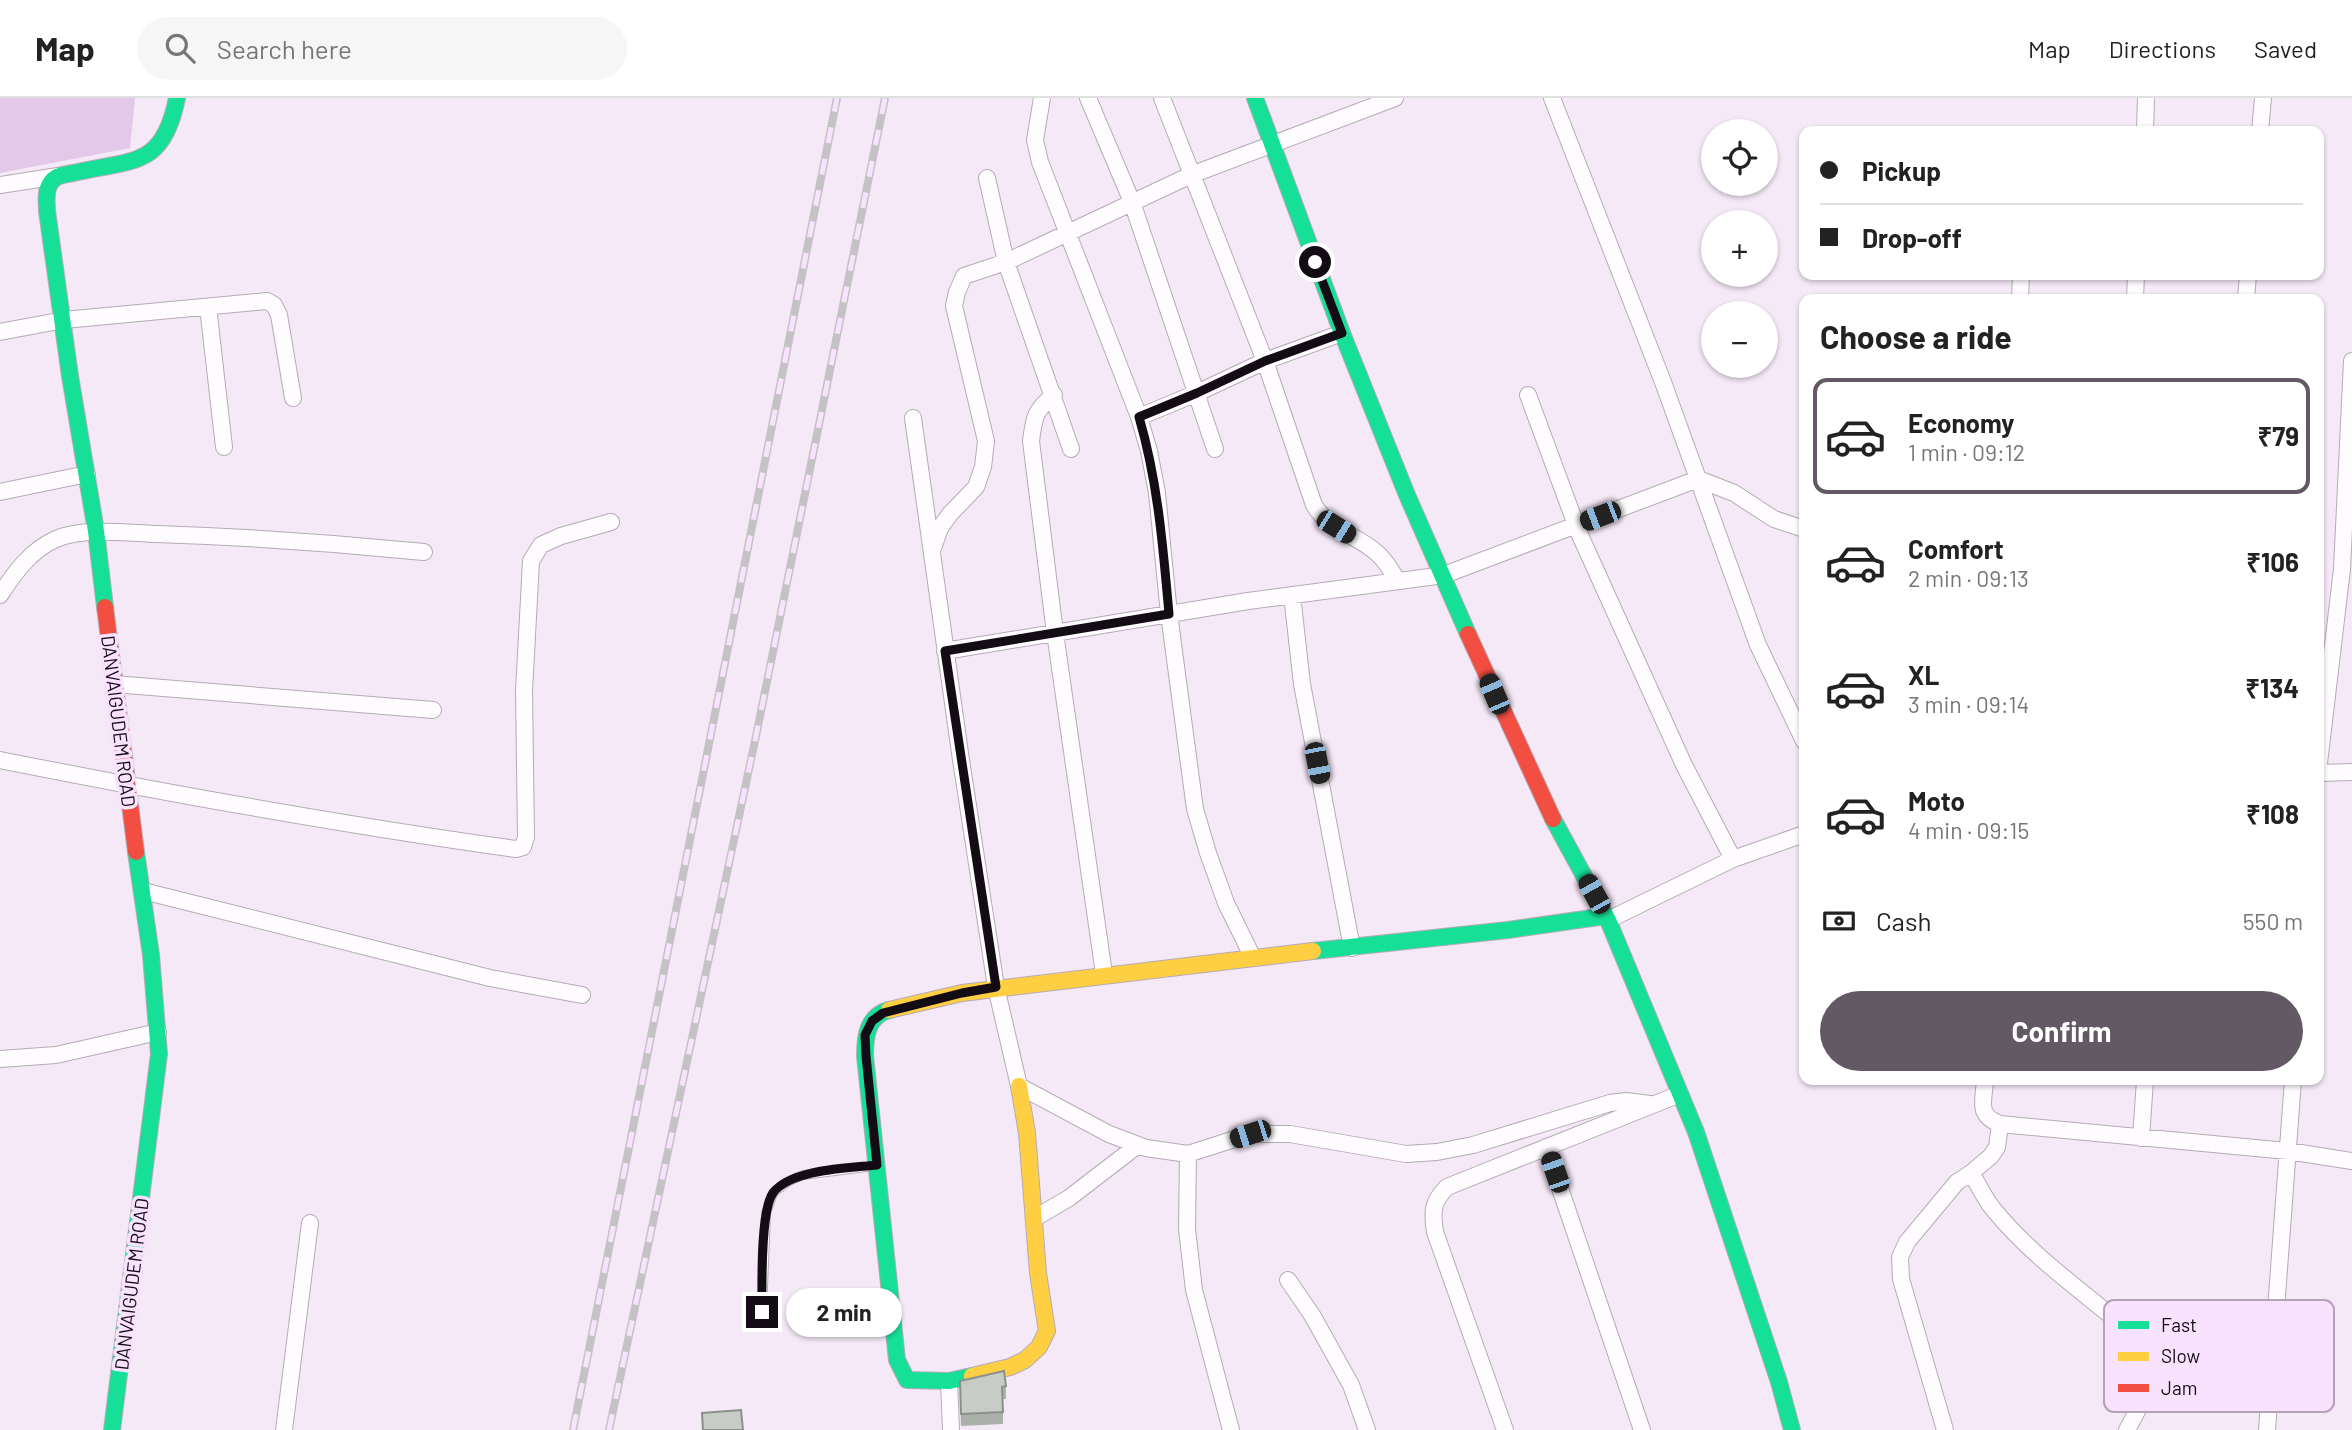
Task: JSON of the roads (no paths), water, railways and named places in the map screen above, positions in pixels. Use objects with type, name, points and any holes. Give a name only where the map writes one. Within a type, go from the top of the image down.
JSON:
[{"type":"street","points":[[0,186],[120,164],[153,153],[164,143],[171,129],[177,98]]},
{"type":"street","points":[[1042,98],[1035,141],[1040,162],[1139,417],[1149,451],[1157,493],[1169,614],[1195,809],[1226,903],[1253,958]]},
{"type":"street","points":[[1088,98],[1132,202],[1215,449]]},
{"type":"street","points":[[1161,98],[1265,361],[1314,505],[1320,515],[1375,551],[1389,565],[1397,580]]},
{"type":"street","points":[[1255,98],[1342,333],[1407,495],[1547,808],[1607,918],[1696,1132],[1779,1382],[1792,1430]]},
{"type":"street","points":[[931,553],[940,528],[975,487],[983,467],[986,441],[954,306],[964,276],[1006,262],[1191,175],[1395,98]]},
{"type":"street","points":[[1552,98],[1658,369],[1758,645],[1799,731]]},
{"type":"street","points":[[2146,98],[2146,126]]},
{"type":"street","points":[[2260,126],[2263,98]]},
{"type":"street","name":"DANVAIGUDEM ROAD","points":[[58,176],[50,183],[47,191],[47,211],[70,376],[96,531],[151,955],[159,1054],[112,1430]]},
{"type":"street","points":[[987,178],[1006,262],[1071,449]]},
{"type":"street","points":[[0,332],[64,320],[267,301],[274,305],[279,315],[293,398]]},
{"type":"street","points":[[208,307],[224,447]]},
{"type":"street","points":[[1139,417],[1265,361],[1342,333]]},
{"type":"street","points":[[2324,720],[2342,569],[2352,361]]},
{"type":"street","points":[[1054,395],[1039,407],[1033,421],[1031,441],[1055,633],[1104,974]]},
{"type":"street","points":[[1528,395],[1575,525],[1684,765],[1733,859]]},
{"type":"street","points":[[913,418],[996,987],[1027,1133],[1038,1273],[1047,1331],[1039,1347],[1025,1360],[1010,1367],[949,1381],[907,1380],[897,1360],[866,1056],[865,1035],[872,1021],[883,1013],[996,987],[1607,918],[1733,859],[1799,836]]},
{"type":"street","points":[[0,492],[87,474]]},
{"type":"street","points":[[945,651],[1292,595],[1444,575],[1698,479],[1734,493],[1774,519],[1799,527]]},
{"type":"street","points":[[0,760],[127,785],[516,849],[523,846],[526,837],[524,691],[531,561],[541,545],[561,536],[611,522]]},
{"type":"street","points":[[0,595],[18,568],[57,538],[96,531],[234,537],[424,552]]},
{"type":"street","points":[[1292,595],[1303,684],[1352,948]]},
{"type":"street","points":[[114,684],[433,710]]},
{"type":"street","points":[[2324,773],[2352,772]]},
{"type":"street","points":[[143,891],[490,978],[582,996]]},
{"type":"street","points":[[0,1059],[57,1055],[158,1032]]},
{"type":"street","points":[[1985,1085],[1984,1113],[1989,1120],[2000,1124],[2288,1152],[2352,1161]]},
{"type":"street","points":[[2141,1138],[2145,1085]]},
{"type":"street","points":[[2277,1300],[2293,1085]]},
{"type":"street","points":[[1019,1086],[1109,1134],[1138,1145],[1188,1154],[1250,1134],[1290,1133],[1406,1154],[1437,1152],[1473,1145],[1610,1103],[1626,1101],[1650,1104]]},
{"type":"street","points":[[1506,1430],[1436,1232],[1432,1211],[1436,1198],[1447,1187],[1680,1094]]},
{"type":"street","points":[[1945,1430],[1901,1279],[1900,1257],[1907,1242],[1957,1182],[1991,1156],[1997,1147],[2000,1124]]},
{"type":"street","points":[[1035,1218],[1069,1198],[1138,1145]]},
{"type":"street","points":[[1546,1147],[1642,1430]]},
{"type":"street","points":[[1188,1154],[1187,1229],[1194,1290],[1231,1430]]},
{"type":"street","points":[[1971,1173],[1992,1208],[2007,1225],[2104,1311]]},
{"type":"street","points":[[284,1430],[310,1223]]},
{"type":"street","points":[[1287,1280],[1312,1315],[1351,1385],[1367,1430]]},
{"type":"street","points":[[949,1381],[951,1430]]},
{"type":"street","points":[[2127,1430],[2136,1412]]},
{"type":"street","points":[[2267,1430],[2268,1412]]},
{"type":"lane","points":[[762,1312],[766,1213],[773,1193],[787,1182],[803,1175],[877,1165]]},
{"type":"railway","points":[[573,1430],[837,98]]},
{"type":"railway","points":[[609,1430],[756,736],[885,98]]}]
